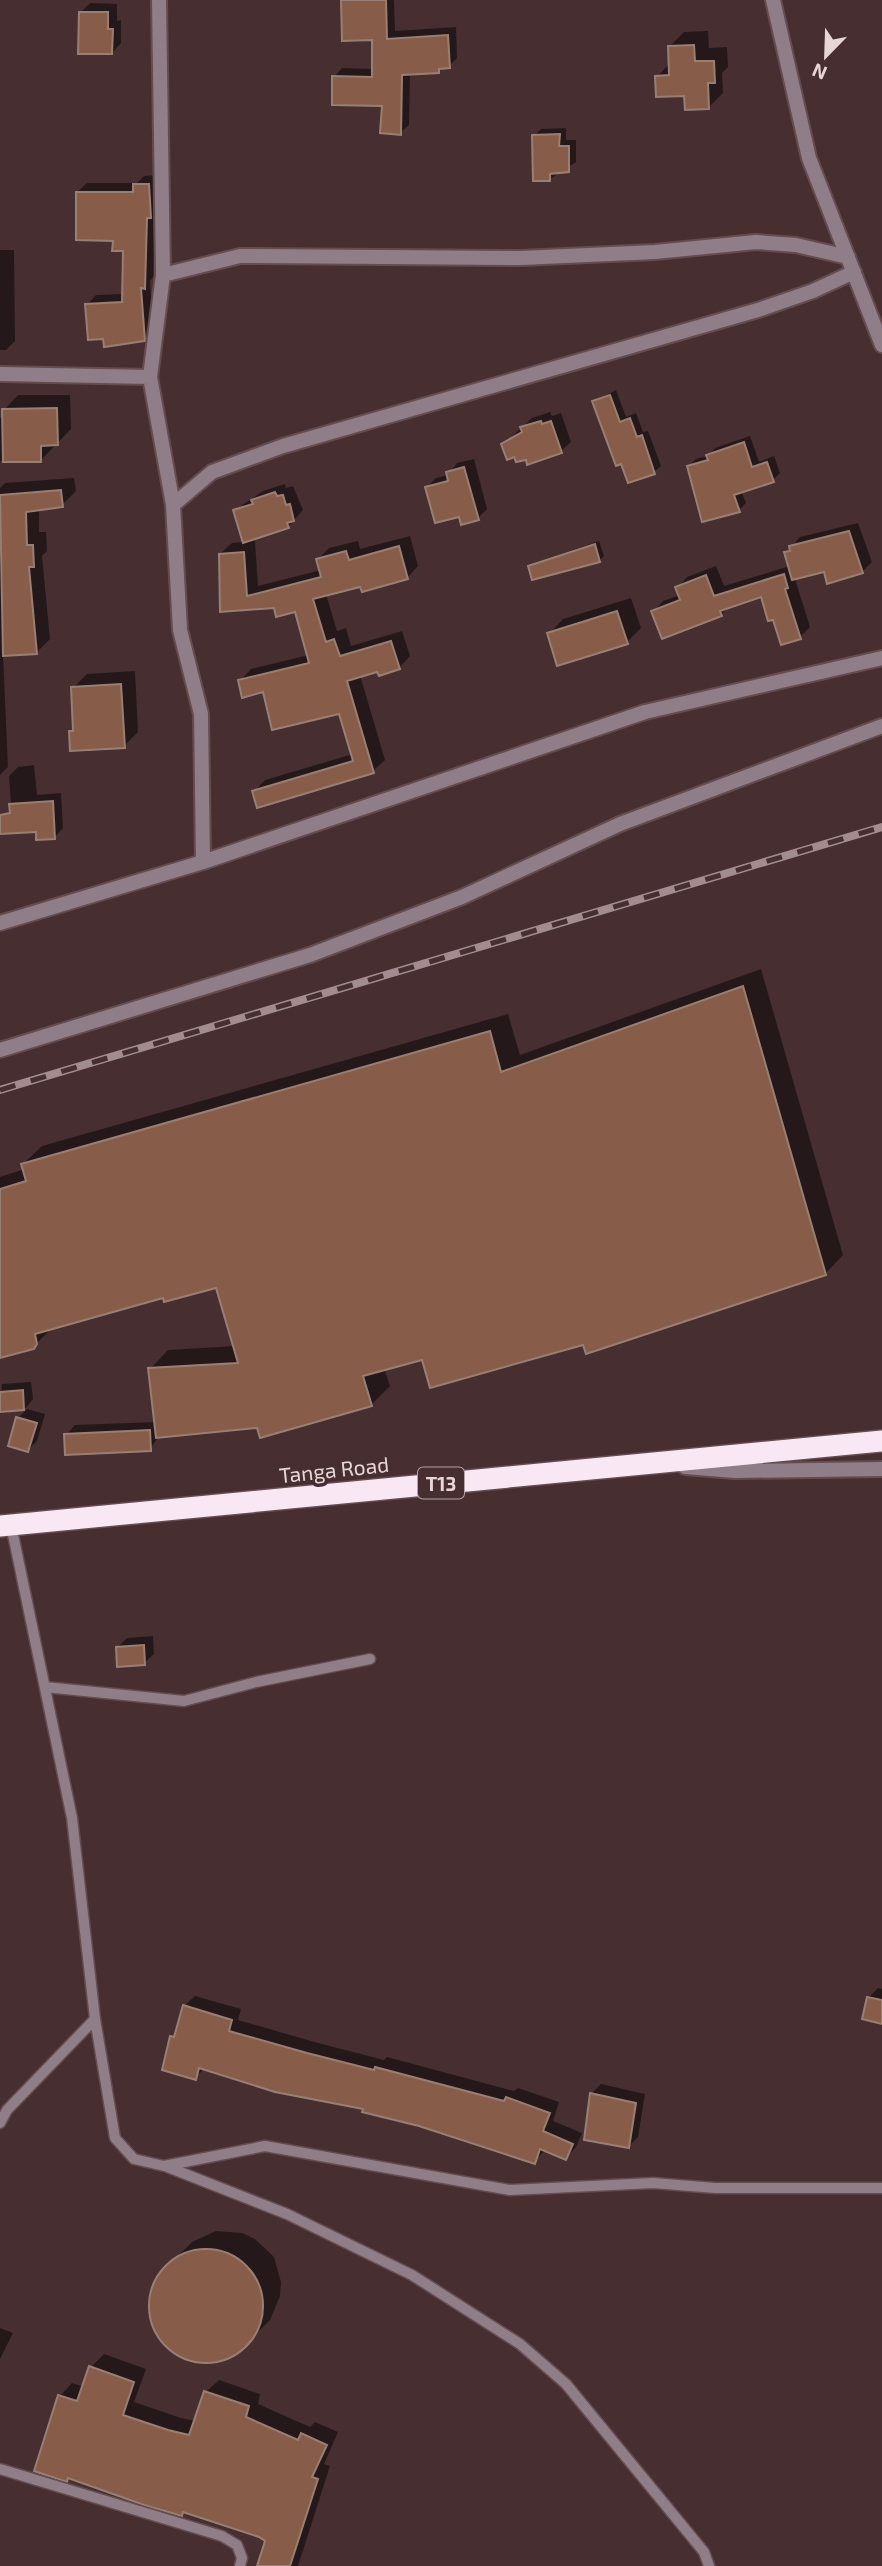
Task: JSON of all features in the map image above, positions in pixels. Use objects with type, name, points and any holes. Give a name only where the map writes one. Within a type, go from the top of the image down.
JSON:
[{"type":"highway","name":"Tanga Road","points":[[6,1525],[882,1441]]},
{"type":"street","points":[[159,0],[163,275],[150,377],[173,505],[180,630],[201,714],[202,862]]},
{"type":"street","points":[[773,0],[809,158],[882,345]]},
{"type":"street","points":[[163,275],[240,256],[521,258],[655,252],[756,242],[796,245],[848,257]]},
{"type":"street","points":[[173,505],[212,472],[283,446],[758,310],[813,291],[854,272]]},
{"type":"street","points":[[0,374],[150,377]]},
{"type":"street","points":[[0,923],[202,862],[645,712],[882,658]]},
{"type":"street","points":[[0,1050],[310,955],[462,897],[620,824],[882,726]]},
{"type":"street","points":[[638,1464],[735,1471],[882,1469]]},
{"type":"lane","points":[[6,1525],[45,1687],[72,1818],[95,2019],[115,2138],[134,2159],[164,2166],[288,2214],[412,2275],[520,2344],[566,2384],[704,2552],[709,2566]]},
{"type":"lane","points":[[45,1687],[184,1701],[256,1682],[370,1659]]},
{"type":"lane","points":[[0,2123],[3,2111],[95,2019]]},
{"type":"lane","points":[[164,2166],[265,2146],[510,2190],[653,2183],[715,2188],[882,2188]]},
{"type":"lane","points":[[0,2469],[222,2536],[237,2545],[243,2558],[240,2566]]},
{"type":"building","points":[[341,0],[386,0],[387,39],[448,35],[450,68],[439,69],[439,73],[402,75],[401,135],[380,133],[382,106],[332,105],[332,76],[372,77],[372,40],[342,41]]},
{"type":"building","points":[[79,12],[108,12],[108,29],[113,29],[112,54],[78,54]]},
{"type":"building","points":[[694,45],[695,61],[714,61],[715,83],[708,83],[709,109],[685,110],[684,96],[656,97],[655,76],[669,75],[668,46]]},
{"type":"building","points":[[560,134],[559,146],[569,146],[569,172],[550,174],[550,181],[533,181],[532,135]]},
{"type":"building","points":[[133,184],[149,184],[151,218],[147,218],[145,289],[141,288],[145,341],[104,347],[103,339],[88,340],[85,304],[122,302],[123,251],[112,251],[113,241],[76,240],[76,192],[133,192]]},
{"type":"building","points":[[610,395],[620,422],[630,418],[637,437],[642,435],[655,474],[628,483],[621,464],[616,466],[592,401]]},
{"type":"building","points":[[57,408],[58,445],[41,446],[41,462],[3,462],[2,409]]},
{"type":"building","points":[[541,421],[542,424],[551,421],[562,453],[527,465],[526,460],[516,462],[514,457],[507,460],[501,444],[522,432],[520,427]]},
{"type":"building","points":[[744,442],[752,467],[767,462],[774,482],[734,495],[740,512],[702,522],[687,466],[708,460],[706,455]]},
{"type":"building","points":[[464,467],[479,520],[461,525],[459,517],[435,523],[425,487],[448,481],[446,472]]},
{"type":"building","points":[[61,490],[63,507],[26,512],[27,545],[33,545],[34,567],[29,567],[37,654],[3,656],[0,495]]},
{"type":"building","points":[[275,492],[277,496],[283,495],[286,505],[290,504],[294,521],[287,523],[289,528],[243,543],[233,510],[253,504],[251,500]]},
{"type":"building","points":[[849,531],[863,573],[827,584],[824,572],[792,580],[784,552],[790,551],[789,546]]},
{"type":"building","points":[[595,544],[600,562],[532,580],[528,566]]},
{"type":"building","points":[[399,546],[408,579],[362,592],[360,587],[313,599],[326,642],[334,639],[340,656],[391,641],[400,669],[379,676],[377,672],[347,681],[374,773],[257,808],[252,791],[353,761],[339,714],[272,730],[263,692],[242,698],[238,680],[309,663],[295,612],[276,617],[274,608],[220,612],[219,554],[244,552],[247,596],[321,577],[316,559],[346,551],[349,560]]},
{"type":"building","points":[[784,574],[788,588],[785,589],[801,639],[781,645],[773,620],[768,621],[761,597],[720,611],[722,616],[662,639],[651,611],[680,600],[675,587],[706,575],[714,596]]},
{"type":"building","points":[[617,611],[628,644],[557,666],[547,633]]},
{"type":"building","points":[[121,684],[125,748],[70,751],[69,731],[73,731],[71,687]]},
{"type":"building","points":[[53,801],[55,839],[36,840],[36,832],[0,834],[0,815],[10,813],[9,804]]},
{"type":"building","points":[[743,986],[826,1275],[586,1354],[583,1345],[430,1388],[422,1360],[363,1376],[372,1406],[260,1438],[257,1428],[156,1438],[148,1368],[238,1363],[216,1288],[164,1302],[163,1298],[35,1334],[37,1344],[34,1349],[0,1358],[0,1189],[26,1181],[21,1164],[490,1031],[501,1072]]},
{"type":"building","points":[[23,1390],[24,1410],[0,1412],[0,1392]]},
{"type":"building","points":[[16,1417],[37,1423],[28,1452],[8,1446]]},
{"type":"building","points":[[150,1430],[151,1451],[65,1455],[64,1434]]},
{"type":"building","points":[[144,1645],[145,1665],[117,1667],[116,1647]]},
{"type":"building","points":[[867,1997],[882,2000],[882,2024],[862,2019]]},
{"type":"building","points":[[183,2005],[232,2020],[229,2031],[504,2101],[506,2097],[550,2113],[543,2131],[573,2144],[566,2160],[540,2149],[535,2164],[419,2126],[362,2112],[363,2109],[275,2092],[199,2068],[196,2080],[162,2070],[170,2036],[174,2037]]},
{"type":"building","points":[[590,2093],[636,2103],[629,2148],[584,2140]]},
{"type":"building","points":[[206,2249],[228,2254],[246,2266],[258,2284],[263,2306],[258,2328],[246,2346],[228,2358],[206,2363],[184,2358],[166,2346],[154,2328],[149,2306],[154,2284],[166,2266],[184,2254]]},
{"type":"building","points":[[89,2366],[134,2382],[123,2415],[168,2430],[189,2435],[204,2391],[249,2406],[246,2417],[298,2440],[301,2433],[327,2445],[312,2477],[318,2479],[290,2566],[257,2566],[265,2541],[259,2537],[183,2512],[182,2516],[144,2505],[68,2478],[67,2482],[34,2471],[58,2395],[77,2401]]},
{"type":"railway","points":[[0,1090],[882,827]]}]
